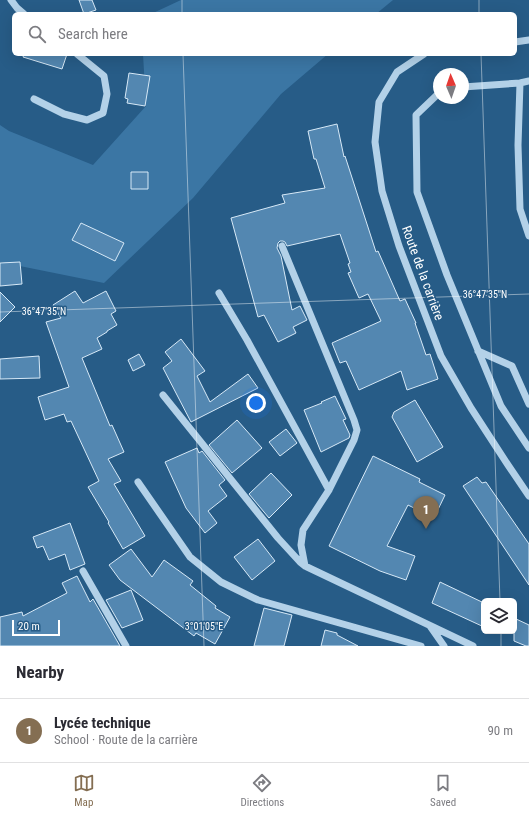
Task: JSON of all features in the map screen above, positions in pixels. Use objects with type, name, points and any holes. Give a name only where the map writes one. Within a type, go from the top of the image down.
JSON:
[{"type":"street","points":[[10,0],[22,12]]},
{"type":"street","points":[[517,42],[529,40]]},
{"type":"street","points":[[34,99],[64,114],[87,120],[103,113],[107,94],[104,76],[80,56]]},
{"type":"street","name":"Route de la carrière","points":[[421,56],[397,72],[379,102],[375,142],[382,192],[399,246],[441,356],[475,414],[529,496]]},
{"type":"street","points":[[469,87],[529,81]]},
{"type":"street","points":[[520,83],[518,145],[520,209],[529,236]]},
{"type":"street","points":[[433,99],[416,115],[417,192],[447,275],[501,406],[529,448]]},
{"type":"street","points":[[282,246],[357,430],[354,440],[329,490],[303,530],[301,545],[305,566]]},
{"type":"street","points":[[219,294],[247,340],[329,490]]},
{"type":"street","points":[[478,351],[512,366],[529,404]]},
{"type":"street","points":[[163,395],[278,538],[300,562],[305,566],[473,646]]},
{"type":"street","points":[[138,482],[190,557],[221,582],[258,600],[421,646]]},
{"type":"street","points":[[83,571],[126,646]]},
{"type":"street","points":[[430,626],[444,646]]},
{"type":"shaded area","points":[[181,0],[393,0],[378,12],[155,12]]},
{"type":"shaded area","points":[[143,56],[326,56],[281,94],[193,198],[104,283],[0,262],[0,125],[9,131],[93,165],[146,106]]},
{"type":"building","points":[[79,0],[92,0],[96,10],[83,12]]},
{"type":"building","points":[[23,56],[66,56],[62,69]]},
{"type":"building","points":[[129,73],[150,76],[145,106],[127,103],[128,99],[125,98]]},
{"type":"building","points":[[337,124],[344,157],[345,156],[376,252],[378,251],[400,301],[405,299],[416,323],[426,355],[430,354],[438,379],[407,390],[401,371],[359,390],[346,361],[340,363],[332,343],[381,321],[368,294],[359,298],[348,273],[351,272],[348,264],[350,263],[340,234],[287,246],[283,241],[278,243],[277,248],[281,256],[292,310],[300,306],[307,320],[293,327],[296,333],[278,342],[264,315],[258,317],[231,218],[285,203],[282,195],[325,188],[316,159],[314,159],[308,131]]},
{"type":"building","points":[[131,172],[148,172],[148,189],[131,189]]},
{"type":"building","points":[[81,223],[124,243],[115,261],[72,240]]},
{"type":"building","points":[[20,262],[22,284],[0,286],[0,263]]},
{"type":"building","points":[[75,291],[83,303],[106,291],[116,311],[111,314],[117,325],[97,338],[102,349],[82,358],[110,426],[112,425],[124,452],[108,459],[121,481],[114,484],[145,536],[123,549],[88,487],[99,481],[71,421],[67,422],[64,414],[45,420],[38,397],[69,387],[46,322],[61,318],[53,305]]},
{"type":"building","points":[[0,292],[15,307],[0,322]]},
{"type":"building","points":[[181,339],[205,371],[197,376],[210,402],[248,374],[258,388],[191,422],[163,368],[172,361],[165,352]]},
{"type":"building","points":[[139,354],[145,365],[133,371],[128,360]]},
{"type":"building","points":[[39,356],[40,378],[0,379],[0,359]]},
{"type":"building","points":[[335,396],[346,419],[343,420],[350,435],[349,438],[321,452],[304,410]]},
{"type":"building","points":[[415,400],[443,447],[417,462],[392,417],[394,412]]},
{"type":"building","points":[[237,420],[262,448],[232,473],[209,445]]},
{"type":"building","points":[[286,429],[297,443],[280,456],[269,442]]},
{"type":"building","points":[[197,448],[199,453],[202,451],[225,480],[219,485],[227,496],[208,511],[217,523],[205,533],[186,508],[165,462]]},
{"type":"building","points":[[373,456],[420,479],[419,482],[445,495],[434,518],[408,505],[387,546],[415,556],[406,580],[380,571],[329,546]]},
{"type":"building","points":[[271,473],[292,495],[269,518],[249,494]]},
{"type":"building","points":[[477,477],[482,483],[486,482],[529,544],[529,585],[463,486]]},
{"type":"building","points":[[70,523],[85,564],[70,570],[65,554],[49,560],[43,546],[37,548],[33,537]]},
{"type":"building","points":[[258,539],[275,561],[252,580],[234,557]]},
{"type":"building","points":[[131,549],[152,577],[164,560],[193,581],[190,585],[216,606],[215,608],[230,617],[215,644],[196,633],[194,636],[120,580],[109,565]]},
{"type":"building","points":[[77,576],[90,602],[93,599],[120,646],[0,646],[0,617],[22,612],[23,616],[67,593],[62,583]]},
{"type":"building","points":[[440,582],[481,602],[481,626],[432,603]]},
{"type":"building","points":[[131,590],[143,620],[122,628],[106,600]]},
{"type":"building","points":[[264,608],[292,615],[284,646],[254,646]]},
{"type":"building","points":[[517,619],[529,625],[529,646],[514,641],[514,634],[517,634]]},
{"type":"building","points":[[325,630],[337,633],[337,635],[358,646],[321,646]]},
{"type":"place","name":"Lycée technique","points":[[426,529]]}]
